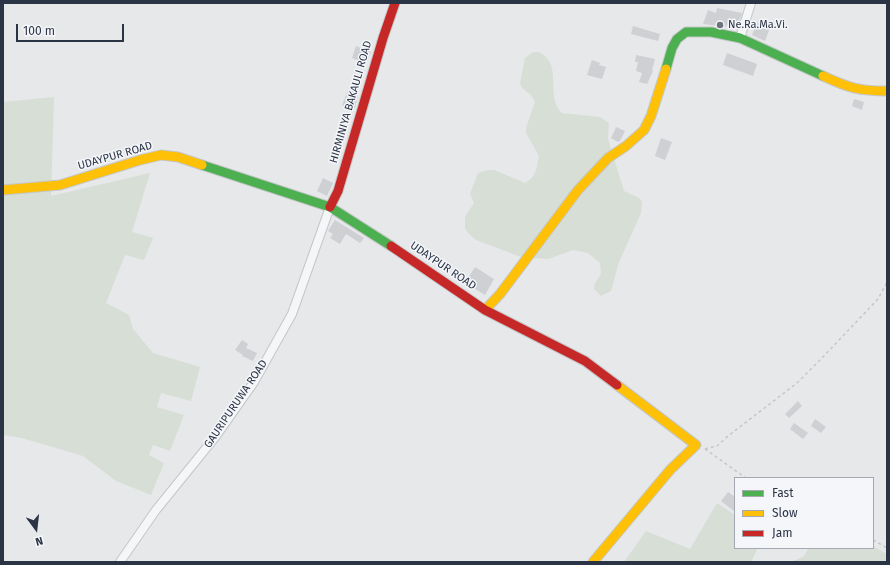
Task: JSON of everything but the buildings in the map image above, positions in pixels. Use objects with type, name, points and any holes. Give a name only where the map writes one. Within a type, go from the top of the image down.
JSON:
[{"type":"street","name":"HIRMINIYA BAKAULI ROAD","points":[[330,207],[338,191],[383,38],[395,3]]},
{"type":"street","points":[[740,38],[751,3]]},
{"type":"street","points":[[485,310],[500,294],[578,190],[608,158],[626,146],[644,130],[651,116],[672,48],[677,39],[686,32],[711,32],[740,38],[847,87],[866,91],[887,91]]},
{"type":"street","name":"UDAYPUR ROAD","points":[[3,190],[60,185],[161,155],[178,157],[330,207],[412,259],[485,310],[585,361],[696,445]]},
{"type":"street","name":"GAURIPURUWA ROAD","points":[[120,562],[156,510],[216,436],[254,382],[292,314],[330,207]]},
{"type":"street","points":[[593,562],[670,470],[696,445]]},
{"type":"path","points":[[705,449],[717,446],[797,383],[878,299],[887,282]]},
{"type":"path","points":[[696,445],[705,449],[745,477]]},
{"type":"path","points":[[874,541],[887,548]]},
{"type":"shaded area","points":[[533,52],[542,54],[550,63],[555,100],[557,107],[562,113],[600,117],[609,123],[608,139],[624,191],[639,198],[642,202],[641,213],[619,262],[611,291],[601,296],[594,289],[595,283],[601,274],[600,263],[588,253],[573,250],[548,259],[521,257],[476,240],[465,228],[465,217],[474,203],[470,194],[478,173],[494,170],[525,183],[534,175],[539,156],[526,133],[526,128],[535,102],[531,95],[523,89],[520,84],[525,58]]},
{"type":"shaded area","points":[[54,97],[51,196],[150,173],[132,232],[153,238],[144,260],[125,255],[106,303],[129,315],[133,329],[153,353],[200,367],[191,401],[161,393],[157,407],[184,415],[170,451],[153,445],[149,455],[164,463],[151,495],[116,481],[83,456],[22,438],[3,435],[3,102]]},
{"type":"shaded area","points":[[717,503],[734,514],[734,549],[758,549],[751,562],[624,562],[646,531],[690,549]]},
{"type":"shaded area","points":[[874,547],[887,554],[885,562],[791,562],[803,557],[808,549],[874,549]]},
{"type":"traffic: fast","points":[[666,69],[672,48],[677,39],[686,32],[711,32],[740,38],[823,76]]},
{"type":"traffic: fast","points":[[202,165],[330,207],[391,246]]},
{"type":"traffic: slow","points":[[485,310],[500,294],[578,190],[608,158],[626,146],[644,130],[651,116],[666,69]]},
{"type":"traffic: slow","points":[[823,76],[854,88],[887,91]]},
{"type":"traffic: slow","points":[[3,190],[60,185],[161,155],[178,157],[202,165]]},
{"type":"traffic: slow","points":[[593,562],[670,470],[696,445],[617,385]]},
{"type":"traffic: jam","points":[[330,207],[338,191],[383,38],[395,3]]},
{"type":"traffic: jam","points":[[391,246],[485,310],[585,361],[617,385]]},
{"type":"place","name":"Ne.Ra.Ma.Vi.","points":[[720,25]]}]
